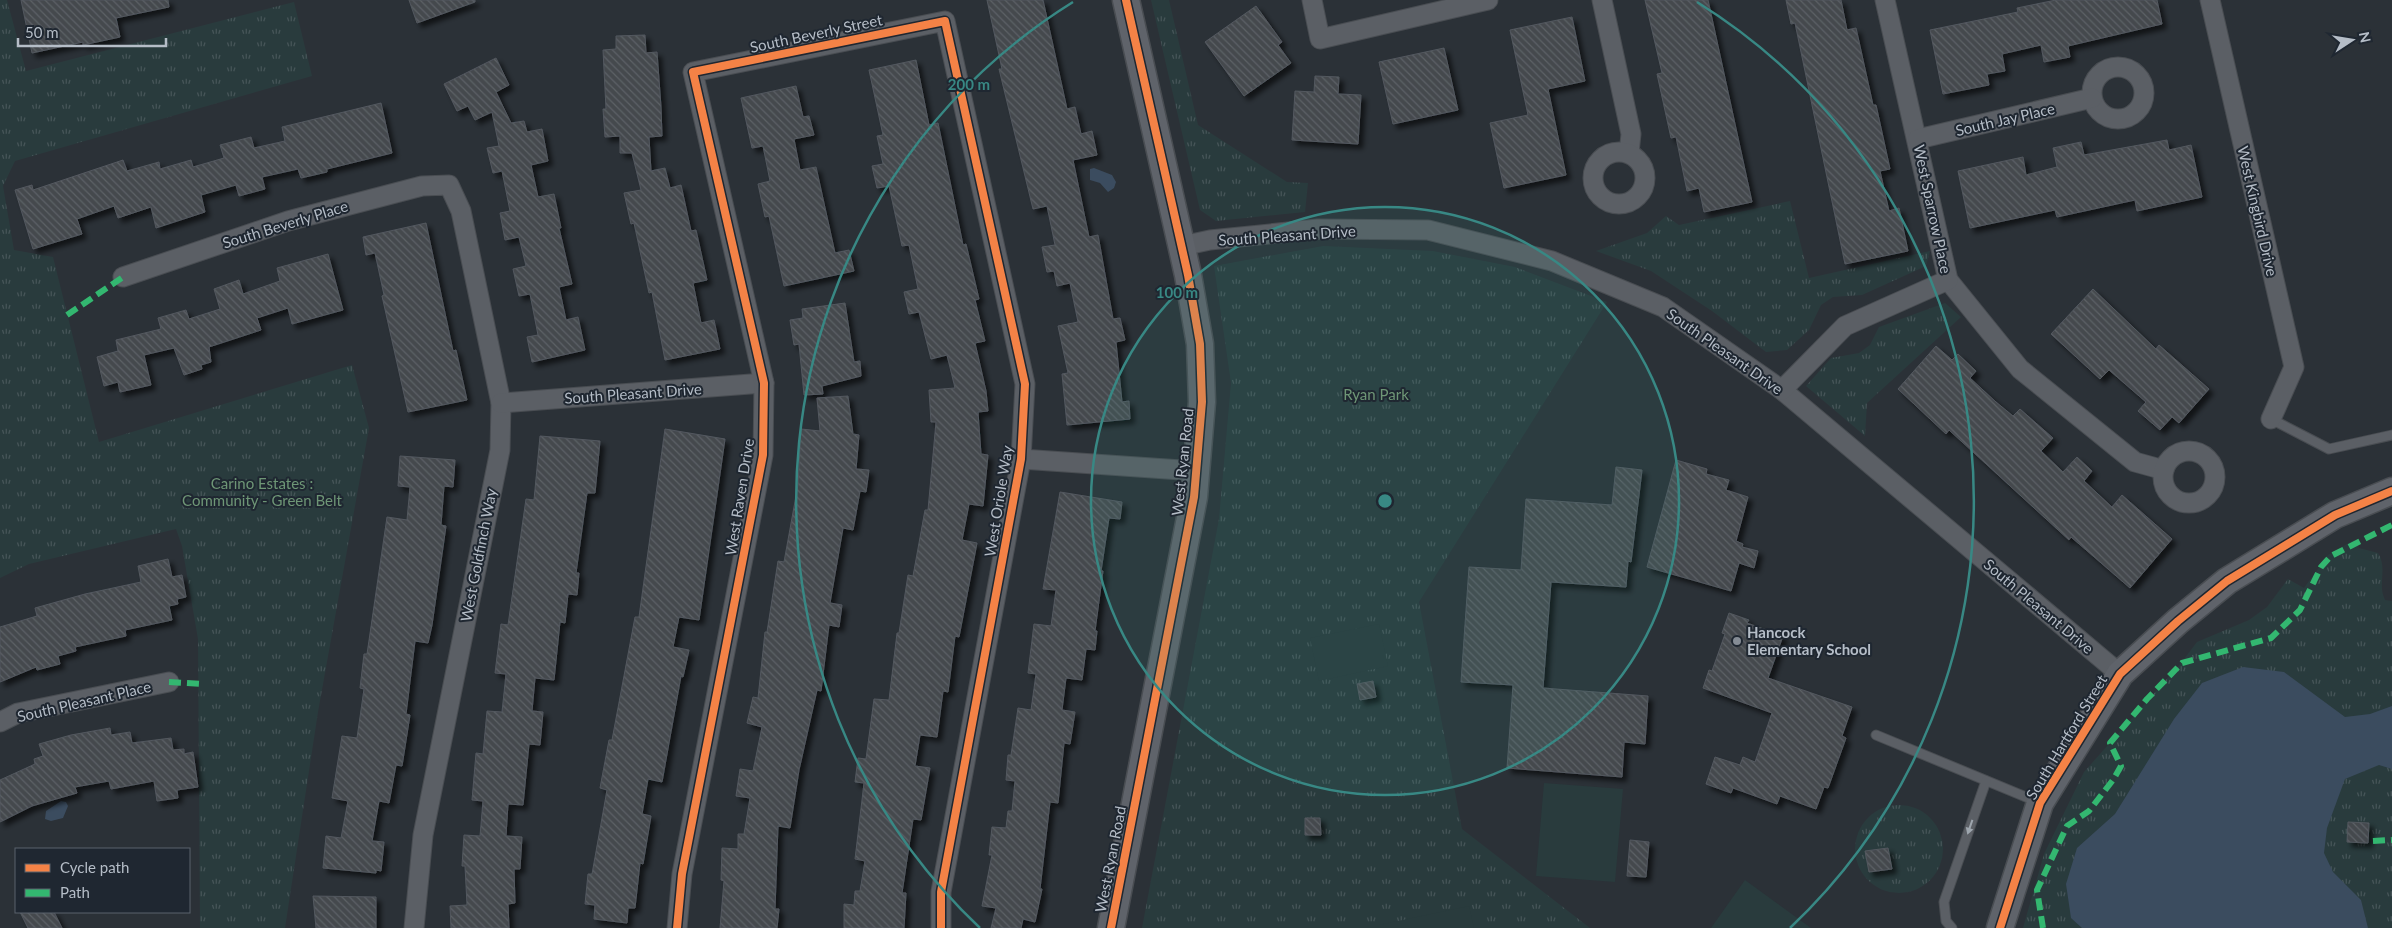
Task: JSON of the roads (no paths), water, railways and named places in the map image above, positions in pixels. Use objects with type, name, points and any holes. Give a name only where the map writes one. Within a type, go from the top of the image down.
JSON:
[{"type":"street","name":"West Ryan Road","points":[[1111,928],[1194,497],[1202,402],[1200,344],[1182,246],[1126,0]]},
{"type":"street","points":[[1312,0],[1320,39],[1488,0]]},
{"type":"street","points":[[1602,0],[1631,134],[1629,153]]},
{"type":"street","name":"West Sparrow Place","points":[[1885,0],[1918,139],[1948,280],[2020,369],[2135,462],[2164,470]]},
{"type":"street","name":"West Kingbird Drive","points":[[2210,0],[2294,367],[2271,419]]},
{"type":"street","name":"South Beverly Street","points":[[693,72],[945,21]]},
{"type":"street","name":"West Oriole Way","points":[[941,928],[941,892],[1022,459],[1025,384],[945,21]]},
{"type":"street","name":"West Raven Drive","points":[[677,928],[682,874],[763,455],[764,384],[693,72]]},
{"type":"street","name":"South Jay Place","points":[[1918,139],[2092,98]]},
{"type":"street","name":"South Beverly Place","points":[[123,277],[288,221],[422,186],[449,185]]},
{"type":"street","name":"West Goldfinch Way","points":[[414,928],[422,836],[500,450],[501,403],[460,211],[449,185]]},
{"type":"street","name":"South Pleasant Drive","points":[[1182,246],[1210,240],[1318,229],[1428,230],[1552,261],[1667,309],[1782,390],[2120,674]]},
{"type":"street","points":[[1782,390],[1846,326],[1948,280]]},
{"type":"street","name":"South Pleasant Drive","points":[[501,403],[764,384]]},
{"type":"street","points":[[1022,459],[1196,471]]},
{"type":"street","name":"South Hartford Street","points":[[2000,928],[2040,804],[2120,674],[2178,621],[2227,581],[2335,515],[2392,491]]},
{"type":"street","name":"South Pleasant Place","points":[[0,722],[18,713],[169,682]]},
{"type":"lane","points":[[2271,419],[2328,449],[2392,435]]},
{"type":"lane","points":[[1876,735],[2040,804]]},
{"type":"lane","points":[[1952,928],[1946,921],[1944,902],[1986,781]]},
{"type":"water","points":[[1094,168],[1112,175],[1116,182],[1114,188],[1108,192],[1100,183],[1090,180],[1090,169]]},
{"type":"water","points":[[2243,667],[2284,672],[2345,717],[2370,714],[2392,706],[2392,769],[2379,765],[2345,779],[2327,828],[2324,853],[2333,872],[2361,900],[2368,928],[2082,928],[2071,918],[2066,884],[2077,848],[2115,814],[2174,719],[2202,683]]},
{"type":"water","points":[[61,801],[66,802],[68,806],[63,818],[51,821],[45,819],[46,811]]},
{"type":"place","name":"Hancock Elementary School","points":[[1737,641]]},
{"type":"park label","name":"Ryan Park","points":[[1376,394]]},
{"type":"park label","name":"Carino Estates : Community - Green Belt","points":[[262,492]]}]
